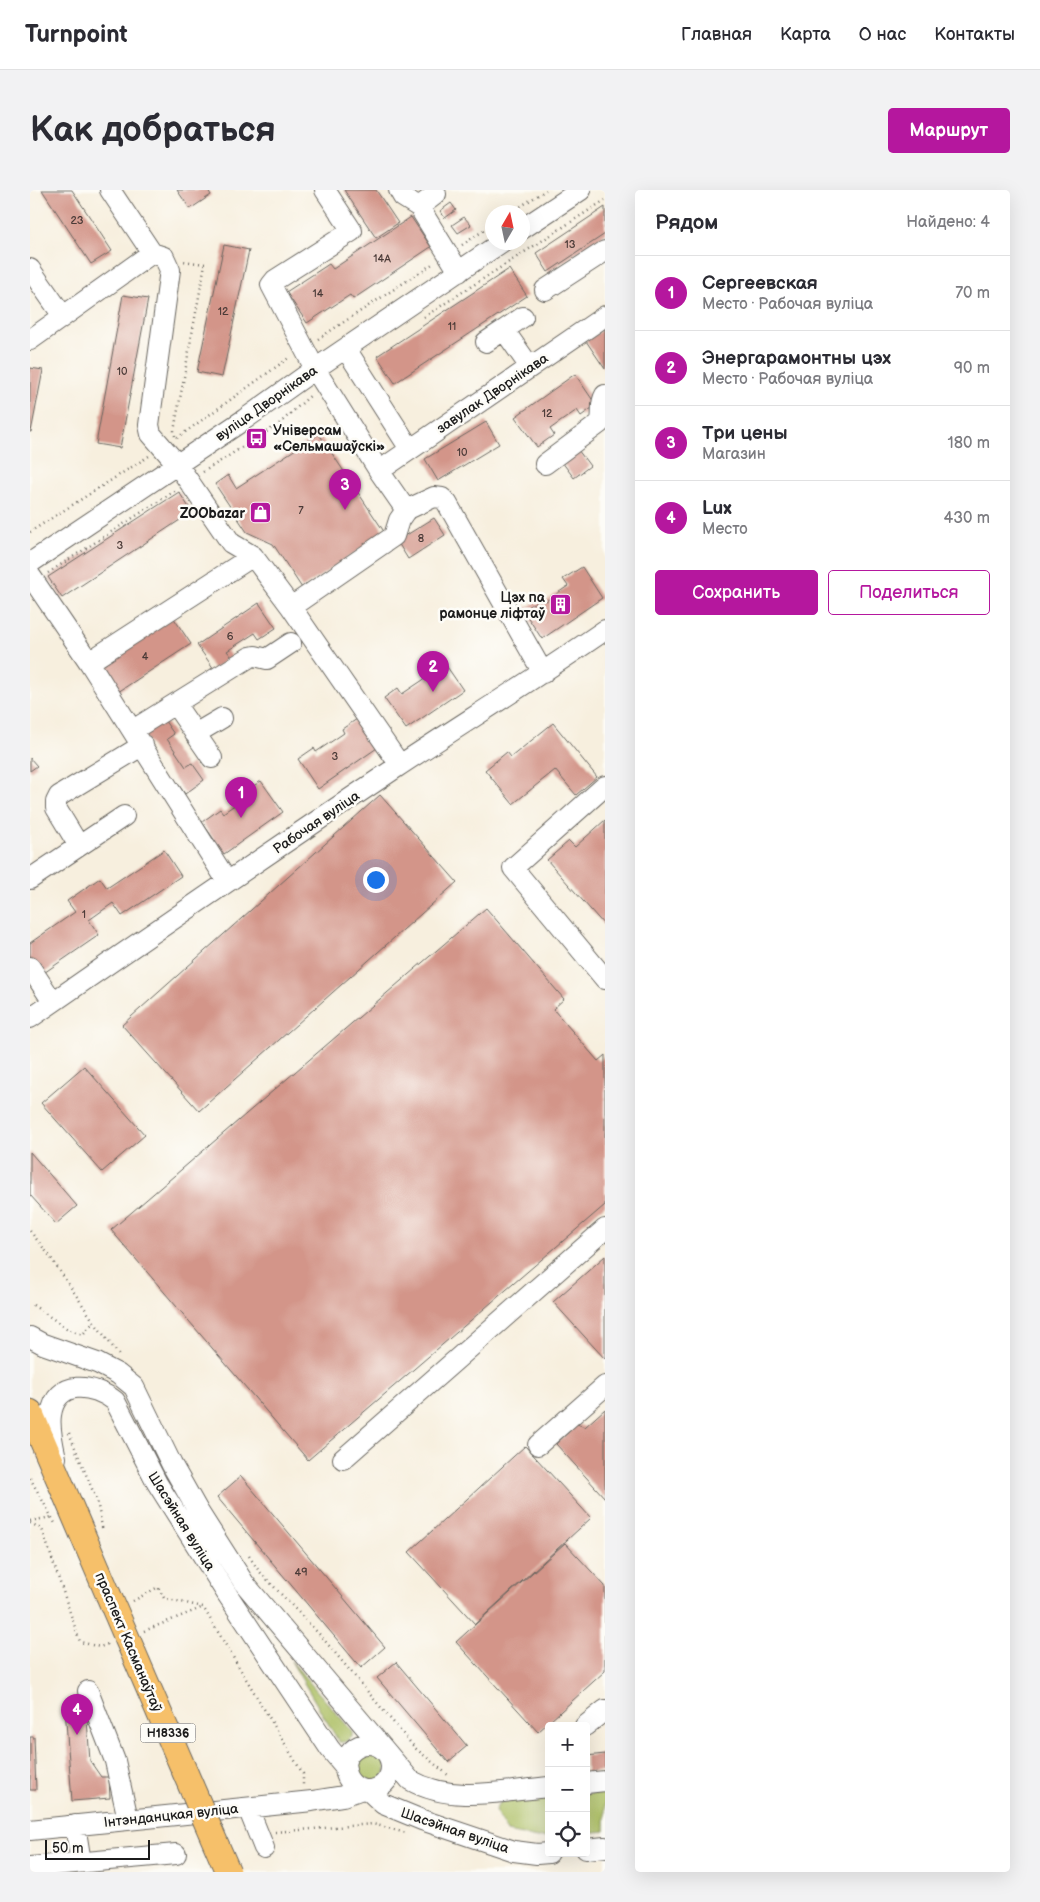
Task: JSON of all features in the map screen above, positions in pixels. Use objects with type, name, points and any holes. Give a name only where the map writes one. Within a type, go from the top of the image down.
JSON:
[{"type":"main road","name":"праспект Касманаўтаў","points":[[30,1412],[228,1872]]},
{"type":"street","points":[[110,190],[170,270],[149,425],[151,434],[170,443],[183,460],[188,482],[230,543],[253,556],[291,607],[400,765]]},
{"type":"street","points":[[325,190],[352,231],[275,280],[271,285],[320,376],[379,471],[406,510]]},
{"type":"street","points":[[399,190],[403,196],[419,207],[459,272]]},
{"type":"street","points":[[530,224],[581,190]]},
{"type":"street","points":[[419,207],[436,194]]},
{"type":"street","name":"вуліца Дворнікава","points":[[32,574],[183,460],[320,376],[346,349],[491,250]]},
{"type":"street","points":[[545,290],[605,251]]},
{"type":"street","points":[[30,340],[63,316],[158,255]]},
{"type":"street","points":[[30,269],[63,316]]},
{"type":"street","name":"завулак Дворнікава","points":[[379,471],[605,316]]},
{"type":"street","points":[[486,342],[523,317]]},
{"type":"street","points":[[504,330],[530,367]]},
{"type":"street","points":[[346,349],[410,449]]},
{"type":"street","points":[[545,464],[600,423],[602,400],[605,396]]},
{"type":"street","points":[[291,607],[394,536],[399,520],[406,510],[434,497],[442,498],[447,503],[543,673]]},
{"type":"street","points":[[89,662],[253,556]]},
{"type":"street","points":[[32,574],[138,738],[227,881]]},
{"type":"street","name":"Рабочая вуліца","points":[[30,1018],[227,881],[400,765],[543,673],[605,630]]},
{"type":"street","points":[[79,846],[56,808],[59,796],[138,738],[175,704],[250,657],[255,656],[267,659],[291,643]]},
{"type":"street","points":[[175,704],[212,758]]},
{"type":"street","points":[[196,734],[222,718]]},
{"type":"street","points":[[605,786],[512,868],[605,979]]},
{"type":"street","points":[[30,879],[124,816]]},
{"type":"street","points":[[30,967],[53,1002]]},
{"type":"street","points":[[343,1459],[605,1229]]},
{"type":"street","name":"Шасэйная вуліца","points":[[30,1337],[97,1363],[118,1374],[134,1387],[176,1473],[244,1583],[410,1780],[424,1788],[457,1795],[545,1787]]},
{"type":"street","points":[[538,1446],[605,1386]]},
{"type":"street","name":"Шасэйная вуліца","points":[[63,1489],[53,1442],[51,1415],[55,1402],[62,1393],[71,1388],[86,1387],[105,1393],[115,1401],[157,1483],[228,1594],[330,1749],[356,1781],[383,1804],[447,1829],[514,1851],[545,1853]]},
{"type":"street","points":[[30,1448],[63,1489]]},
{"type":"street","points":[[88,1691],[115,1761],[127,1814]]},
{"type":"street","points":[[590,1722],[605,1710]]},
{"type":"street","points":[[362,1744],[370,1744],[378,1746],[386,1752],[390,1759],[391,1767],[384,1784],[376,1788],[356,1781],[346,1760],[356,1747],[362,1744]]},
{"type":"street","name":"Інтэнданцкая вуліца","points":[[71,1825],[65,1814],[127,1814],[248,1808],[330,1795],[356,1781]]},
{"type":"street","points":[[590,1783],[605,1781]]},
{"type":"street","points":[[248,1808],[262,1841]]},
{"type":"street","points":[[30,1830],[71,1825],[81,1862]]},
{"type":"street","points":[[590,1849],[605,1847]]},
{"type":"street","points":[[30,1867],[176,1854]]},
{"type":"path","points":[[523,205],[546,190]]},
{"type":"path","points":[[419,320],[605,200]]},
{"type":"path","points":[[30,532],[170,443],[304,348],[485,230]]},
{"type":"path","points":[[158,255],[205,264],[170,443]]},
{"type":"path","points":[[32,574],[188,482],[279,424],[320,376]]},
{"type":"path","points":[[170,443],[183,460]]},
{"type":"path","points":[[30,1231],[121,1358]]},
{"type":"path","points":[[30,1302],[69,1330],[83,1334],[94,1322]]},
{"type":"path","points":[[69,1432],[97,1501],[105,1538]]},
{"type":"path","points":[[30,1522],[52,1517]]},
{"type":"path","points":[[248,1556],[259,1571],[320,1635],[415,1748],[447,1774],[454,1777]]},
{"type":"path","points":[[133,1601],[158,1587],[164,1598],[203,1607],[303,1774],[308,1797]]},
{"type":"path","points":[[262,1841],[373,1824],[414,1835]]},
{"type":"green space","points":[[291,1661],[352,1731],[352,1737],[345,1742],[339,1742]]},
{"type":"green space","points":[[371,1753],[382,1757],[386,1768],[382,1779],[371,1783],[360,1779],[356,1768],[360,1757]]},
{"type":"green space","points":[[605,1792],[605,1831],[590,1833],[590,1794]]},
{"type":"green space","points":[[545,1797],[545,1837],[537,1838],[507,1832],[495,1810],[500,1802]]},
{"type":"building","points":[[42,190],[72,190],[112,251],[91,264]]},
{"type":"building","points":[[177,190],[208,190],[211,195],[190,209]]},
{"type":"building","points":[[344,190],[376,190],[398,223],[376,238]]},
{"type":"building","points":[[451,203],[456,210],[445,218],[440,211]]},
{"type":"building","points":[[605,207],[605,234],[548,272],[536,253]]},
{"type":"building","points":[[411,217],[431,247],[353,299],[350,295],[307,323],[286,292],[329,264],[333,269]]},
{"type":"building","points":[[464,217],[471,225],[458,233],[452,225]]},
{"type":"building","points":[[224,245],[249,250],[222,377],[197,372]]},
{"type":"building","points":[[509,269],[527,296],[395,383],[377,356]]},
{"type":"building","points":[[123,295],[148,299],[120,448],[96,444]]},
{"type":"building","points":[[605,328],[605,369],[586,341]]},
{"type":"building","points":[[30,368],[43,370],[31,432],[30,432]]},
{"type":"building","points":[[575,374],[596,405],[581,416],[577,410],[550,429],[554,435],[537,447],[515,417]]},
{"type":"building","points":[[486,422],[499,444],[438,481],[425,459]]},
{"type":"building","points":[[319,434],[385,533],[302,588],[273,544],[247,532],[215,484],[228,475],[236,488]]},
{"type":"building","points":[[578,450],[590,466],[574,478],[562,462]]},
{"type":"building","points":[[179,492],[192,512],[62,598],[48,577]]},
{"type":"building","points":[[434,518],[445,535],[408,559],[397,541]]},
{"type":"building","name":"Цэх па рамонце ліфтаў","points":[[582,567],[602,598],[542,639],[523,610],[543,597],[546,601],[568,586],[563,579]]},
{"type":"building","points":[[259,603],[276,628],[259,639],[255,633],[227,651],[232,657],[214,669],[197,645]]},
{"type":"building","points":[[173,617],[191,644],[115,694],[101,667]]},
{"type":"building","points":[[441,658],[463,690],[406,729],[384,698],[398,688],[402,694],[432,674],[427,667]]},
{"type":"building","points":[[160,714],[174,734],[167,739],[186,767],[192,763],[204,780],[185,794],[139,729]]},
{"type":"building","points":[[357,719],[377,748],[318,789],[298,759],[314,748],[316,752],[344,733],[342,729]]},
{"type":"building","points":[[553,723],[597,777],[576,795],[555,770],[513,804],[485,770],[507,752],[511,757]]},
{"type":"building","points":[[30,758],[37,766],[30,771]]},
{"type":"building","points":[[261,781],[283,812],[224,854],[202,822],[220,809],[223,813],[249,795],[246,791]]},
{"type":"building","points":[[380,795],[457,882],[199,1111],[122,1025]]},
{"type":"building","points":[[605,820],[605,926],[547,860],[569,841],[575,847]]},
{"type":"building","points":[[164,850],[181,876],[122,916],[113,903],[89,920],[99,935],[38,977],[30,965],[30,943],[75,912],[67,901],[100,878],[107,888]]},
{"type":"building","points":[[486,908],[564,999],[553,1009],[598,1061],[605,1055],[605,1205],[308,1460],[111,1230]]},
{"type":"building","points":[[84,1066],[145,1135],[102,1172],[41,1103]]},
{"type":"building","points":[[30,1152],[77,1206],[56,1224],[30,1195]]},
{"type":"building","points":[[605,1256],[605,1359],[553,1302]]},
{"type":"building","points":[[605,1409],[605,1498],[556,1444],[577,1424],[585,1427]]},
{"type":"building","points":[[525,1446],[591,1518],[475,1624],[409,1552]]},
{"type":"building","points":[[241,1476],[385,1647],[361,1668],[217,1497]]},
{"type":"building","points":[[565,1543],[605,1586],[605,1671],[549,1722],[545,1722],[545,1726],[538,1732],[456,1642]]},
{"type":"building","points":[[396,1662],[467,1746],[448,1762],[377,1678]]},
{"type":"building","points":[[86,1706],[90,1761],[101,1777],[109,1777],[110,1798],[72,1801],[65,1708]]},
{"type":"building","points":[[30,1737],[34,1737],[36,1790],[30,1790]]},
{"type":"building","points":[[605,1754],[605,1771],[590,1773],[590,1756]]},
{"type":"place","name":"Універсам «Сельмашаўскі»","points":[[257,438]]},
{"type":"place","name":"Три цены","points":[[345,510]]},
{"type":"place","name":"ZOObazar","points":[[261,513]]},
{"type":"place","name":"Цэх па рамонце ліфтаў","points":[[561,605]]},
{"type":"place","name":"Энергарамонтны цэх","points":[[433,692]]},
{"type":"place","name":"Сергеевская","points":[[241,818]]},
{"type":"place","name":"Lux","points":[[77,1735]]}]
